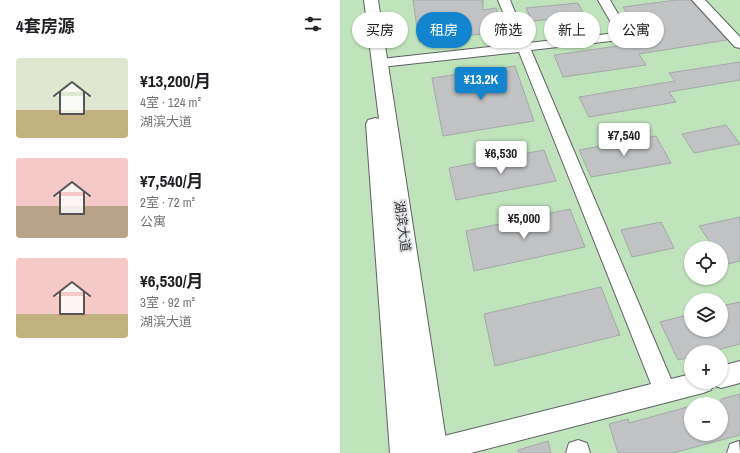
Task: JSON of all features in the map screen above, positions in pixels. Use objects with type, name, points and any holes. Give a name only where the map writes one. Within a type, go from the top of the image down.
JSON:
[{"type":"highway","name":"湖滨大道","points":[[361,0],[373,102],[405,453]]},
{"type":"highway","name":"湖滨大道","points":[[371,0],[381,63],[432,452]]},
{"type":"street","points":[[504,0],[665,392]]},
{"type":"street","points":[[381,63],[626,36],[604,0]]},
{"type":"street","points":[[698,0],[740,44]]},
{"type":"street","points":[[728,375],[740,372]]},
{"type":"street","points":[[432,452],[684,387]]},
{"type":"green space","points":[[340,0],[740,0],[740,453],[340,453]]},
{"type":"building","points":[[413,0],[483,0],[483,10],[496,8],[497,12],[480,12],[480,34],[472,35],[472,12],[416,12],[416,21]]},
{"type":"building","points":[[676,0],[691,0],[727,40],[639,54],[646,65],[563,77],[554,55],[608,47],[664,48],[664,12],[626,12],[623,7]]},
{"type":"building","points":[[578,3],[583,12],[544,12],[544,20],[536,21],[536,12],[528,12],[526,8]]},
{"type":"building","points":[[740,62],[740,80],[669,92],[676,102],[589,117],[579,97],[675,81],[669,73]]},
{"type":"building","points":[[515,66],[534,121],[443,136],[432,78]]},
{"type":"building","points":[[726,125],[740,144],[694,153],[682,134]]},
{"type":"building","points":[[656,136],[671,163],[591,177],[579,150]]},
{"type":"building","points":[[544,150],[556,181],[456,200],[449,168]]},
{"type":"building","points":[[570,209],[585,247],[474,271],[466,231]]},
{"type":"building","points":[[740,217],[740,261],[728,264],[728,241],[709,241],[699,226]]},
{"type":"building","points":[[661,222],[674,248],[632,257],[621,230]]},
{"type":"building","points":[[601,287],[620,335],[495,366],[484,314]]},
{"type":"building","points":[[740,302],[740,344],[728,347],[728,345],[684,345],[684,359],[678,360],[660,322],[684,316],[684,337],[728,337],[728,305]]},
{"type":"building","points":[[740,394],[740,435],[728,438],[728,397]]},
{"type":"building","points":[[684,408],[684,441],[718,441],[673,453],[618,453],[609,424],[628,419],[629,423]]},
{"type":"building","points":[[548,441],[551,453],[518,453],[518,450]]}]
